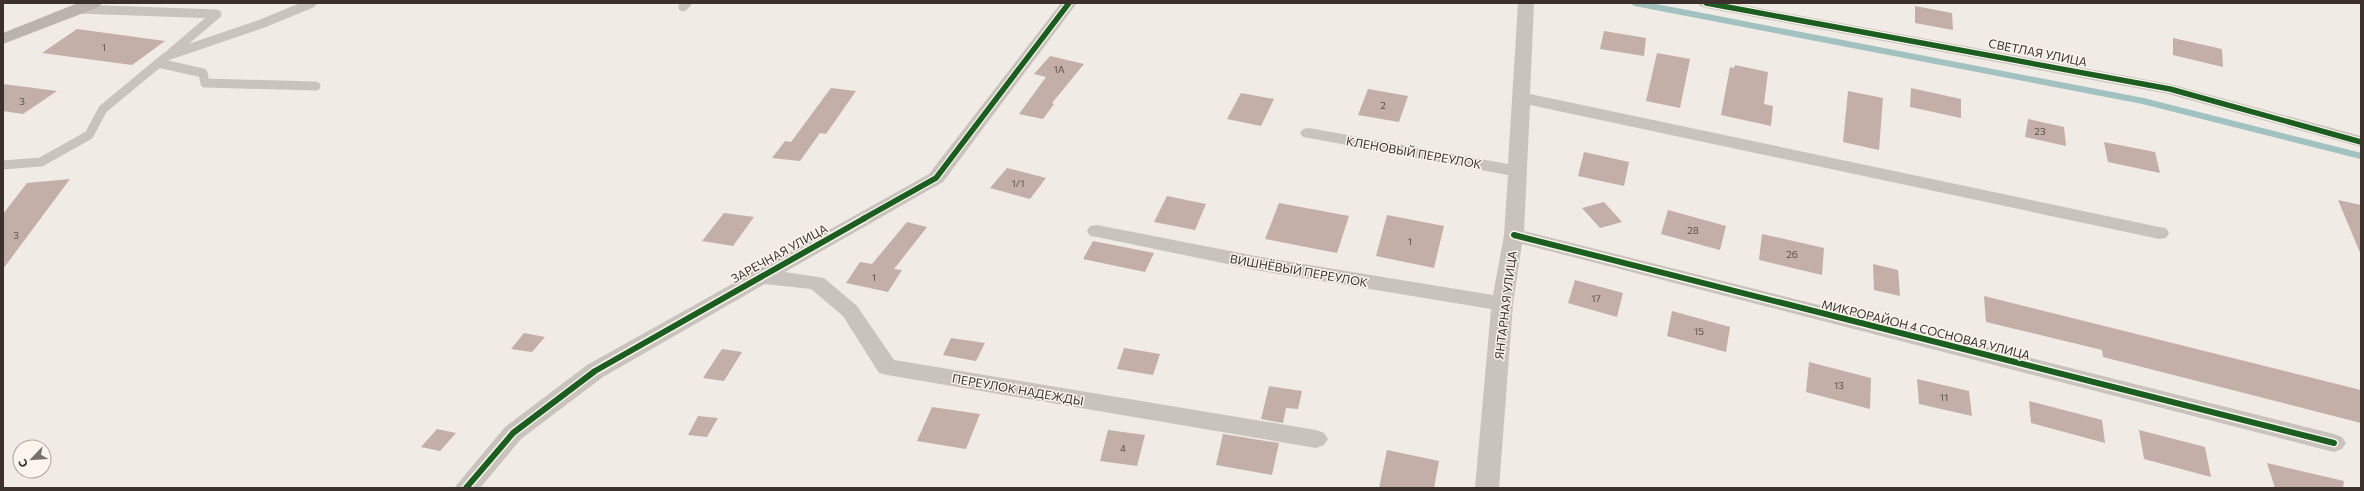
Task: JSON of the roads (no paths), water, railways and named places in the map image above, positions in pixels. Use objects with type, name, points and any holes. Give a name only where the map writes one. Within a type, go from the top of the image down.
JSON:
[{"type":"street","name":"ЗАРЕЧНАЯ УЛИЦА","points":[[466,488],[513,433],[595,371],[759,276],[936,178],[1069,3]]},
{"type":"street","name":"ЯНТАРНАЯ УЛИЦА","points":[[1487,488],[1502,304],[1514,235],[1526,3]]},
{"type":"street","name":"СВЕТЛАЯ УЛИЦА","points":[[1706,3],[2170,89],[2361,142]]},
{"type":"street","points":[[3,39],[86,6]]},
{"type":"street","points":[[1522,98],[2159,233]]},
{"type":"street","name":"КЛЕНОВЫЙ ПЕРЕУЛОК","points":[[1309,133],[1518,171]]},
{"type":"street","name":"ВИШНЁВЫЙ ПЕРЕУЛОК","points":[[1097,231],[1261,264],[1502,304]]},
{"type":"street","name":"МИКРОРАЙОН 4 СОСНОВАЯ УЛИЦА","points":[[1514,235],[2334,443]]},
{"type":"street","name":"ПЕРЕУЛОК НАДЕЖДЫ","points":[[759,276],[817,283],[850,311],[887,367],[1316,439]]},
{"type":"lane","points":[[167,56],[261,24],[312,3]]},
{"type":"lane","points":[[3,165],[41,162],[89,135],[102,109],[217,14],[86,6]]},
{"type":"lane","points":[[158,63],[203,73],[205,83],[316,86]]},
{"type":"waterway","points":[[1635,3],[2143,101],[2361,156]]}]
